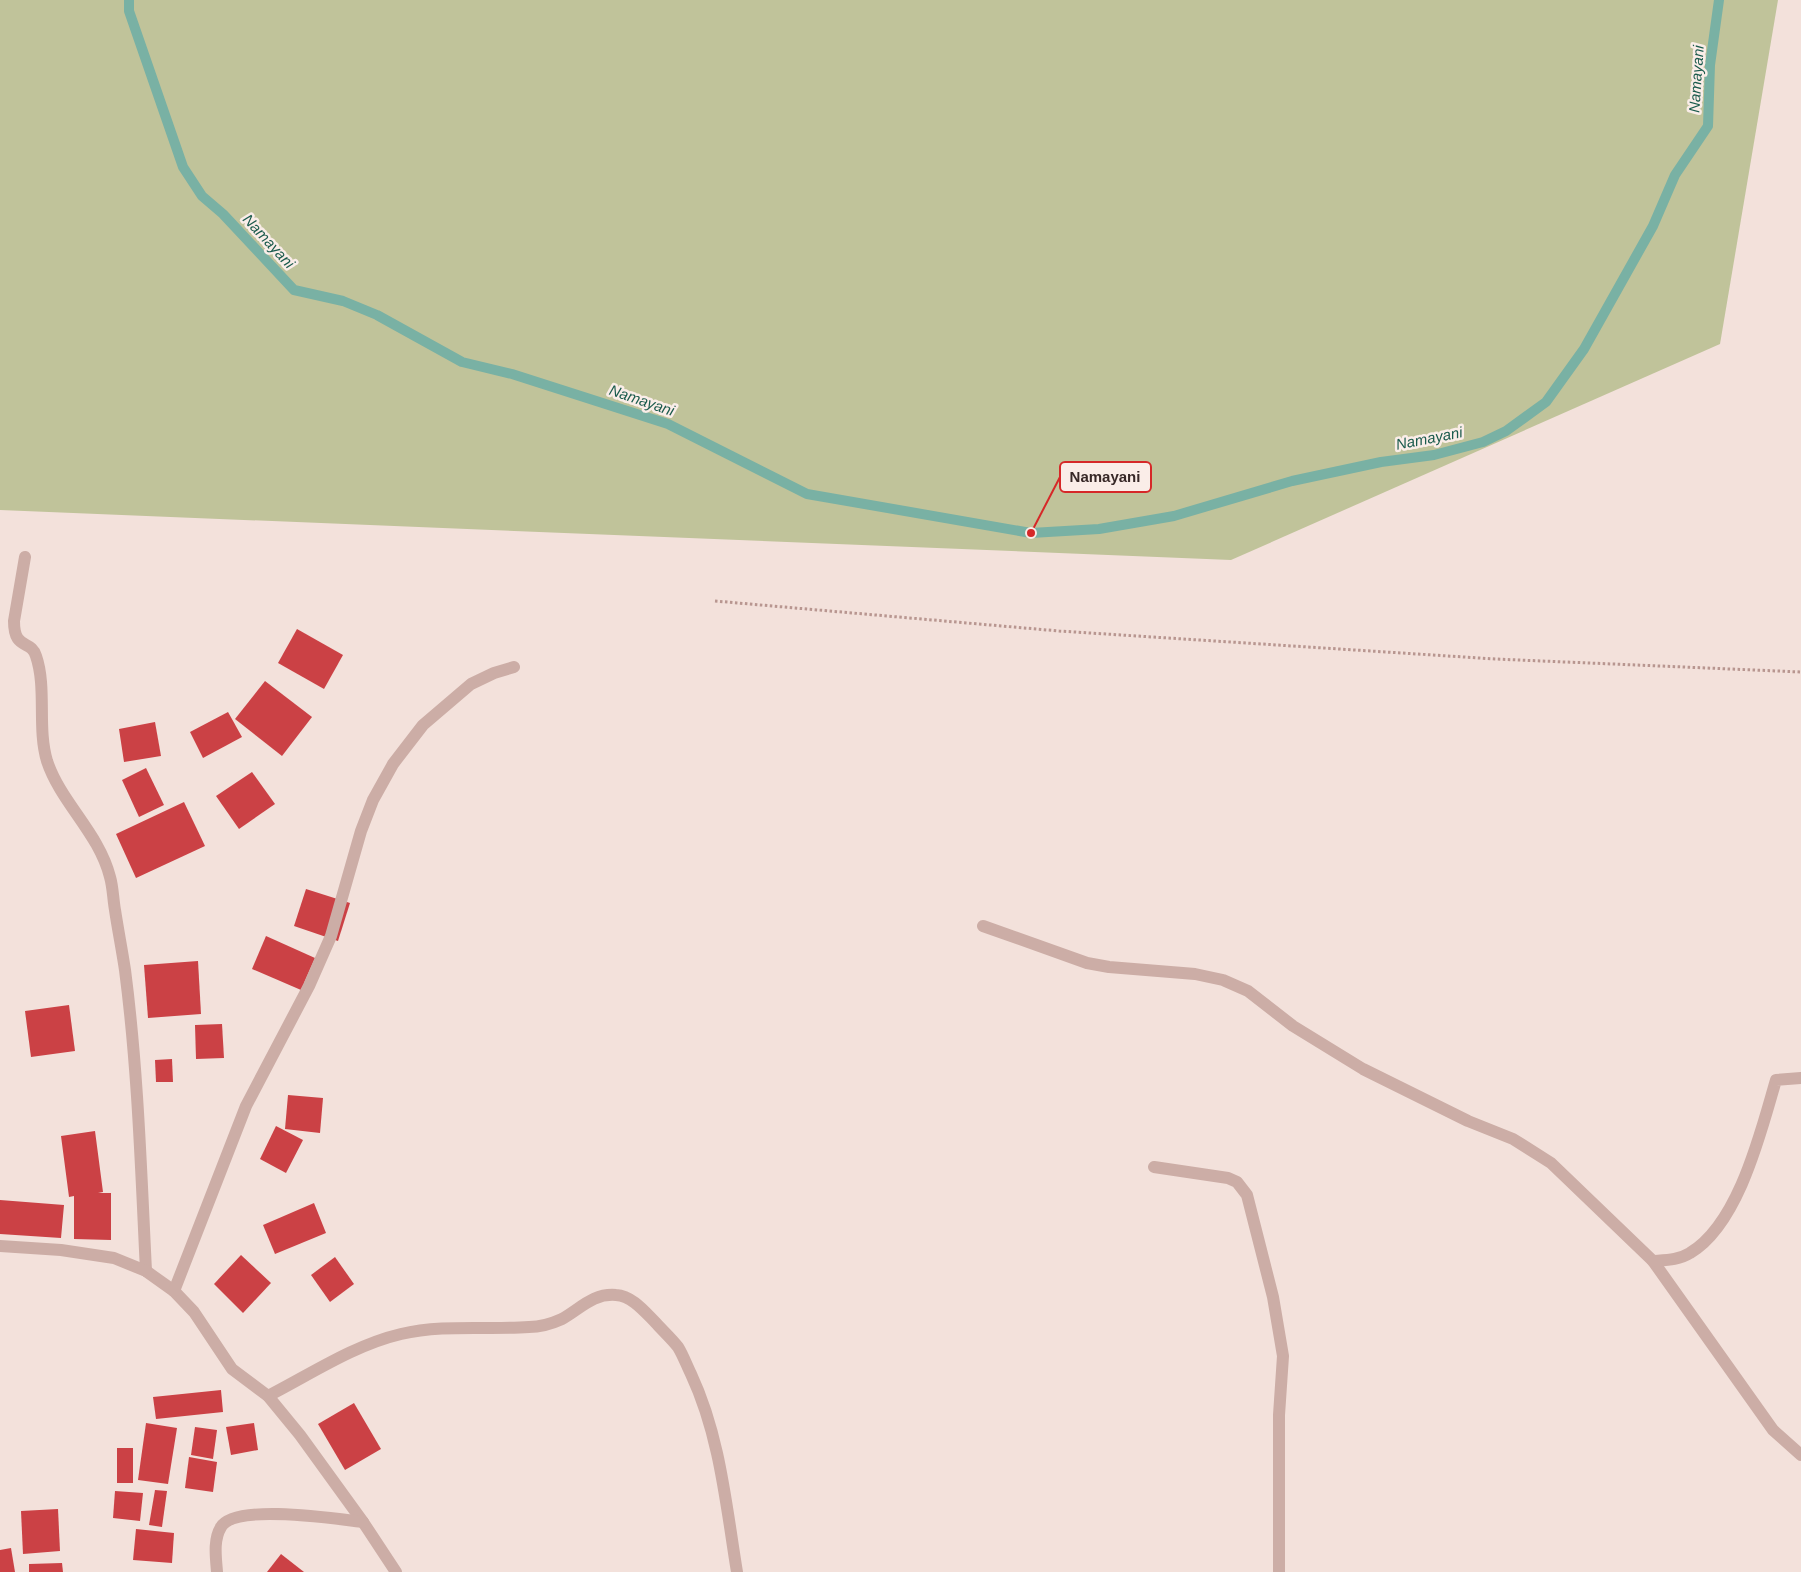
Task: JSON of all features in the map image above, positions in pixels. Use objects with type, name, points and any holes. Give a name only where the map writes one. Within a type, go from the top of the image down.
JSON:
[{"type":"street","points":[[25,557],[14,630],[16,638],[36,655],[43,740],[47,761],[64,795],[100,850],[110,877],[133,1035],[146,1271]]},
{"type":"street","points":[[174,1291],[246,1106],[309,986],[331,936],[361,831],[372,800],[393,764],[423,725],[470,684],[494,673],[514,668]]},
{"type":"street","points":[[983,926],[1087,963],[1109,967],[1196,974],[1223,980],[1248,991],[1293,1026],[1363,1069],[1468,1121],[1513,1139],[1551,1163],[1653,1261],[1773,1430],[1801,1455]]},
{"type":"street","points":[[1653,1261],[1674,1259],[1690,1254],[1722,1223],[1746,1174],[1776,1080],[1801,1078]]},
{"type":"street","points":[[1154,1167],[1228,1178],[1236,1182],[1247,1195],[1273,1298],[1283,1356],[1279,1415],[1280,1572]]},
{"type":"street","points":[[0,1246],[61,1250],[114,1258],[146,1271],[174,1291],[194,1312],[232,1369],[268,1396],[300,1435],[363,1522],[396,1572]]},
{"type":"street","points":[[268,1396],[349,1354],[381,1340],[402,1334],[457,1328],[538,1327],[551,1324],[589,1301],[602,1296],[624,1296],[646,1312],[678,1348],[700,1395],[722,1474],[736,1572]]},
{"type":"street","points":[[217,1572],[216,1544],[218,1534],[221,1526],[226,1521],[234,1518],[245,1515],[291,1514],[363,1522]]},
{"type":"path","points":[[715,601],[1089,633],[1495,659],[1801,672]]},
{"type":"green space","points":[[0,0],[1778,0],[1720,344],[1231,560],[0,510]]},
{"type":"building","points":[[297,629],[343,655],[324,689],[278,663]]},
{"type":"building","points":[[265,681],[312,717],[282,756],[235,719]]},
{"type":"building","points":[[228,712],[242,737],[203,758],[190,732]]},
{"type":"building","points":[[155,722],[161,756],[124,762],[119,729]]},
{"type":"building","points":[[146,768],[164,805],[139,817],[122,780]]},
{"type":"building","points":[[252,772],[275,804],[239,829],[216,796]]},
{"type":"building","points":[[184,802],[205,846],[136,878],[116,834]]},
{"type":"building","points":[[306,889],[350,903],[338,941],[294,926]]},
{"type":"building","points":[[266,936],[315,958],[301,990],[252,969]]},
{"type":"building","points":[[198,961],[201,1014],[148,1018],[144,965]]},
{"type":"building","points":[[69,1005],[75,1051],[31,1057],[25,1011]]},
{"type":"building","points":[[222,1024],[224,1058],[196,1059],[195,1025]]},
{"type":"building","points":[[172,1059],[173,1082],[156,1082],[155,1060]]},
{"type":"building","points":[[288,1095],[323,1098],[320,1133],[285,1129]]},
{"type":"building","points":[[276,1126],[303,1140],[286,1173],[260,1159]]},
{"type":"building","points":[[95,1131],[103,1192],[98,1193],[111,1193],[111,1240],[74,1239],[74,1196],[69,1197],[61,1136]]},
{"type":"building","points":[[0,1200],[64,1205],[61,1238],[0,1234]]},
{"type":"building","points":[[314,1203],[326,1233],[275,1254],[263,1225]]},
{"type":"building","points":[[241,1255],[271,1283],[243,1313],[214,1284]]},
{"type":"building","points":[[335,1257],[354,1284],[330,1302],[311,1275]]},
{"type":"building","points":[[221,1390],[223,1412],[156,1419],[153,1397]]},
{"type":"building","points":[[354,1403],[381,1449],[345,1470],[318,1424]]},
{"type":"building","points":[[146,1423],[177,1428],[168,1484],[138,1480]]},
{"type":"building","points":[[254,1423],[258,1450],[231,1455],[226,1427]]},
{"type":"building","points":[[195,1427],[217,1430],[213,1459],[191,1455]]},
{"type":"building","points":[[117,1448],[133,1448],[133,1483],[117,1483]]},
{"type":"building","points":[[189,1457],[217,1462],[213,1492],[185,1488]]},
{"type":"building","points":[[155,1490],[167,1491],[162,1527],[149,1525]]},
{"type":"building","points":[[115,1491],[143,1493],[140,1521],[113,1518]]},
{"type":"building","points":[[58,1509],[60,1551],[23,1554],[21,1511]]},
{"type":"building","points":[[136,1529],[174,1533],[172,1563],[133,1560]]},
{"type":"building","points":[[11,1548],[15,1572],[0,1572],[0,1550]]},
{"type":"building","points":[[281,1554],[304,1572],[267,1572]]},
{"type":"building","points":[[62,1563],[63,1572],[29,1572],[29,1564]]},
{"type":"waterway","name":"Namayani","points":[[129,0],[129,11],[183,167],[202,196],[223,214],[294,290],[343,301],[377,315],[462,362],[512,374],[668,424],[807,494],[1031,533],[1099,529],[1174,516],[1292,481],[1381,462],[1434,455],[1483,442],[1506,431],[1546,402],[1584,349],[1653,226],[1675,175],[1708,126],[1710,65],[1719,0]]},
{"type":"place","name":"Namayani","points":[[1031,533]]}]
